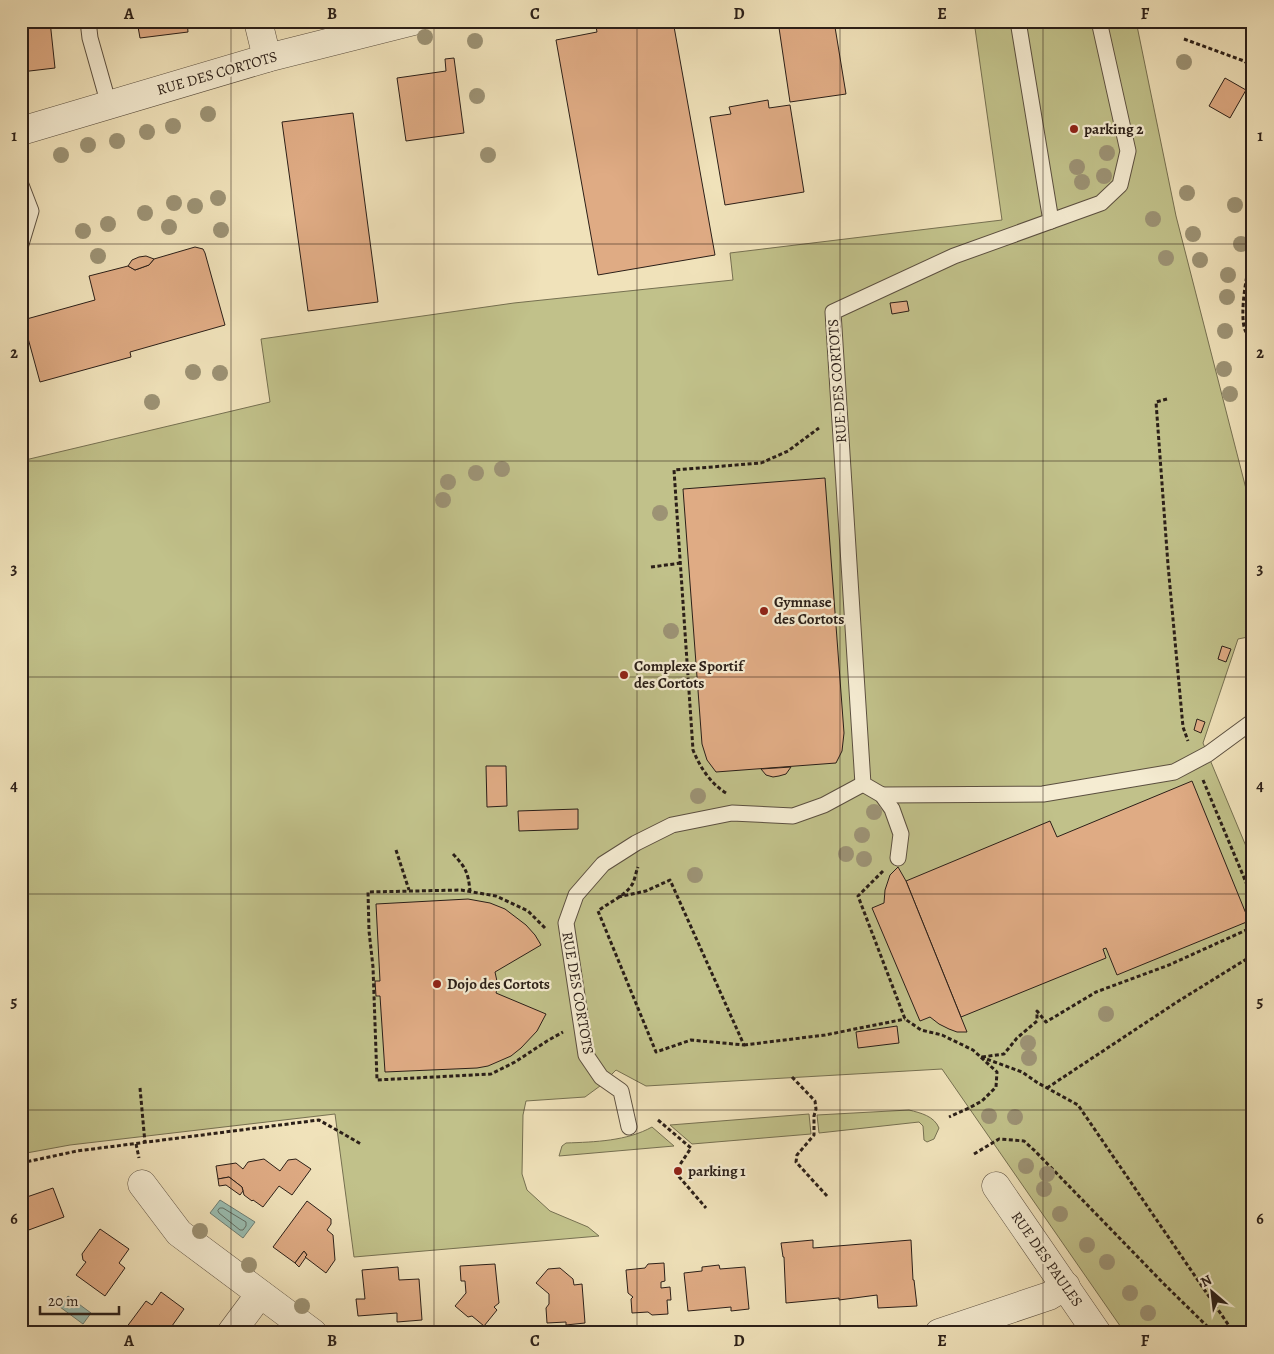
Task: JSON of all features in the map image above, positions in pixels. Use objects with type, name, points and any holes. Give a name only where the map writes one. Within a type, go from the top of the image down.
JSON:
[{"type":"street","points":[[258,21],[267,58]]},
{"type":"street","name":"RUE DES CORTOTS","points":[[21,131],[267,58],[414,21]]},
{"type":"street","points":[[142,1184],[179,1233],[313,1333]]},
{"type":"street","name":"RUE DES PAULES","points":[[996,1186],[1098,1333]]},
{"type":"street","points":[[939,1333],[1049,1296],[1066,1286]]},
{"type":"street","points":[[231,1333],[260,1294]]},
{"type":"lane","points":[[88,21],[90,38],[109,105]]},
{"type":"lane","points":[[1018,21],[1051,221]]},
{"type":"lane","name":"RUE DES CORTOTS","points":[[629,1128],[621,1092],[601,1077],[586,1055],[566,923],[576,895],[603,864],[636,842],[672,825],[732,813],[793,816],[824,805],[863,784],[833,312],[954,256],[1101,203],[1120,184],[1128,151],[1099,21]]},
{"type":"lane","points":[[21,185],[31,212],[21,244]]},
{"type":"lane","points":[[882,795],[1043,794],[1174,772],[1208,754],[1253,721]]},
{"type":"lane","points":[[863,784],[882,795],[892,809],[901,834],[898,858]]},
{"type":"path","points":[[1184,38],[1244,61],[1253,68]]},
{"type":"path","points":[[1253,252],[1246,280],[1243,318],[1244,329],[1253,343]]},
{"type":"path","points":[[1167,399],[1156,402],[1168,565],[1183,727],[1195,762],[1253,899]]},
{"type":"path","points":[[765,815],[723,791],[708,778],[698,762],[694,750],[674,470],[762,463],[788,451],[840,413]]},
{"type":"path","points":[[650,567],[681,563]]},
{"type":"path","points":[[636,842],[641,857],[633,882],[625,893],[598,911],[656,1052],[691,1040],[744,1045],[825,1035],[905,1019]]},
{"type":"path","points":[[396,850],[409,891]]},
{"type":"path","points":[[453,854],[469,875],[470,891]]},
{"type":"path","points":[[898,858],[858,896],[905,1019],[921,1030],[942,1035],[974,1050],[997,1072],[996,1087],[982,1101],[949,1117]]},
{"type":"path","points":[[618,897],[646,891],[670,880],[744,1045]]},
{"type":"path","points":[[570,953],[528,911],[496,896],[461,890],[368,892],[377,1080],[491,1074],[515,1062],[580,1022]]},
{"type":"path","points":[[981,1057],[1004,1054],[1017,1038],[1037,1021],[1037,1012],[1046,1022],[1096,992],[1169,965],[1253,927]]},
{"type":"path","points":[[1047,1088],[1177,1002],[1253,955]]},
{"type":"path","points":[[981,1057],[1022,1072],[1078,1105],[1234,1333]]},
{"type":"path","points":[[792,1078],[815,1101],[816,1109],[814,1135],[797,1155],[796,1162],[827,1196]]},
{"type":"path","points":[[140,1088],[145,1143]]},
{"type":"path","points":[[21,1163],[77,1151],[319,1120],[361,1144]]},
{"type":"path","points":[[658,1120],[691,1148],[675,1172],[706,1208]]},
{"type":"path","points":[[974,1154],[999,1140],[1024,1141],[1214,1333]]},
{"type":"green space","name":"Complexe Sportif des Cortots","points":[[974,21],[1136,21],[1176,216],[1253,516],[1253,636],[1238,639],[1203,743],[1253,863],[1253,1333],[1125,1333],[942,1069],[646,1086],[616,1070],[600,1086],[585,1097],[526,1101],[523,1115],[522,1174],[527,1190],[550,1211],[588,1227],[599,1236],[354,1257],[335,1114],[70,1145],[21,1154],[21,461],[270,402],[261,339],[514,303],[733,280],[730,253],[1002,220]]},
{"type":"green space","points":[[909,1110],[930,1118],[937,1124],[939,1128],[934,1139],[927,1142],[924,1140],[923,1126],[919,1122],[819,1133],[817,1115]]},
{"type":"green space","points":[[809,1114],[811,1134],[692,1144],[670,1125]]},
{"type":"green space","points":[[652,1127],[674,1146],[559,1156],[562,1146],[566,1143],[621,1138]]},
{"type":"water","points":[[220,1200],[255,1222],[243,1238],[210,1213]]},
{"type":"water","points":[[68,1296],[91,1313],[83,1324],[60,1307]]},
{"type":"building","points":[[21,21],[50,21],[55,68],[21,72]]},
{"type":"building","points":[[137,21],[187,21],[188,32],[140,38]]},
{"type":"building","points":[[595,21],[673,21],[715,255],[598,275],[556,40],[597,32]]},
{"type":"building","points":[[778,21],[834,21],[846,94],[790,102]]},
{"type":"building","points":[[454,58],[464,133],[406,141],[397,78],[446,71],[445,59]]},
{"type":"building","points":[[1225,78],[1246,90],[1230,118],[1209,106]]},
{"type":"building","points":[[768,100],[769,108],[790,105],[804,192],[725,205],[710,117],[731,114],[729,107]]},
{"type":"building","points":[[353,113],[378,302],[308,311],[282,122]]},
{"type":"building","points":[[195,247],[203,249],[205,253],[225,325],[130,352],[131,357],[40,382],[23,320],[95,300],[89,276],[128,266],[135,270],[149,265],[154,259]]},
{"type":"building","points":[[146,256],[154,259],[149,265],[135,270],[128,266],[132,260]]},
{"type":"building","points":[[907,301],[909,311],[892,314],[890,303]]},
{"type":"building","name":"Gymnase des Cortots","points":[[825,478],[844,733],[842,751],[836,763],[716,772],[707,760],[702,744],[683,489]]},
{"type":"building","points":[[1222,646],[1231,649],[1226,662],[1218,659]]},
{"type":"building","points":[[1197,719],[1205,722],[1201,733],[1194,730]]},
{"type":"building","points":[[486,766],[506,766],[507,806],[487,807]]},
{"type":"building","points":[[791,767],[786,774],[773,777],[766,775],[761,769]]},
{"type":"building","points":[[1192,781],[1249,921],[1117,975],[1106,948],[1103,949],[1106,958],[961,1017],[906,881],[1050,821],[1057,837]]},
{"type":"building","points":[[578,809],[578,829],[519,831],[518,811]]},
{"type":"building","points":[[898,867],[906,881],[967,1032],[957,1032],[949,1029],[930,1017],[920,1021],[872,908],[884,903],[885,890],[890,875]]},
{"type":"building","name":"Dojo des Cortots","points":[[468,899],[490,903],[505,909],[526,925],[535,935],[541,945],[495,972],[498,986],[496,993],[546,1014],[537,1031],[521,1048],[511,1056],[488,1066],[385,1072],[380,996],[376,996],[375,981],[380,981],[376,904]]},
{"type":"building","points":[[897,1026],[899,1043],[858,1048],[856,1032]]},
{"type":"building","points":[[264,1159],[280,1171],[288,1160],[296,1159],[311,1169],[292,1195],[279,1186],[263,1207],[244,1195],[242,1187],[229,1177],[218,1179],[216,1166],[236,1163],[243,1169],[248,1162]]},
{"type":"building","points":[[229,1177],[242,1187],[243,1191],[240,1195],[226,1185],[219,1186],[218,1179]]},
{"type":"building","points":[[53,1188],[64,1217],[26,1231],[21,1220],[21,1199]]},
{"type":"building","points":[[307,1201],[331,1219],[331,1224],[327,1230],[333,1235],[335,1260],[326,1273],[305,1257],[307,1255],[304,1251],[295,1263],[273,1247]]},
{"type":"building","points":[[100,1229],[129,1249],[119,1263],[125,1268],[105,1296],[76,1275],[86,1262],[83,1260],[82,1254]]},
{"type":"building","points":[[813,1240],[813,1248],[911,1240],[913,1280],[917,1306],[878,1308],[877,1295],[839,1300],[839,1298],[786,1303],[784,1257],[781,1243]]},
{"type":"building","points":[[304,1251],[307,1255],[299,1267],[295,1263]]},
{"type":"building","points":[[664,1263],[665,1281],[661,1282],[661,1288],[670,1287],[671,1300],[667,1300],[668,1314],[632,1313],[631,1299],[633,1297],[628,1293],[626,1270],[645,1268],[648,1264]]},
{"type":"building","points":[[495,1264],[499,1303],[494,1307],[497,1310],[484,1326],[472,1316],[468,1317],[455,1306],[466,1293],[465,1281],[461,1281],[460,1266]]},
{"type":"building","points":[[719,1265],[720,1269],[745,1267],[749,1309],[731,1311],[731,1307],[688,1311],[684,1273],[702,1271],[702,1267]]},
{"type":"building","points":[[398,1267],[399,1280],[419,1279],[422,1320],[397,1322],[397,1313],[358,1316],[356,1299],[365,1299],[362,1270]]},
{"type":"building","points":[[560,1268],[573,1279],[574,1285],[582,1284],[585,1323],[566,1325],[566,1322],[547,1323],[546,1308],[549,1304],[549,1294],[536,1283],[548,1269]]},
{"type":"building","points":[[161,1292],[184,1309],[167,1333],[132,1333],[126,1328],[146,1301],[152,1305]]},
{"type":"place","name":"parking 2","points":[[1074,129]]},
{"type":"place","name":"Gymnase des Cortots","points":[[764,611]]},
{"type":"place","name":"Complexe Sportif des Cortots","points":[[624,675]]},
{"type":"place","name":"Dojo des Cortots","points":[[437,984]]},
{"type":"place","name":"parking 1","points":[[678,1171]]}]
